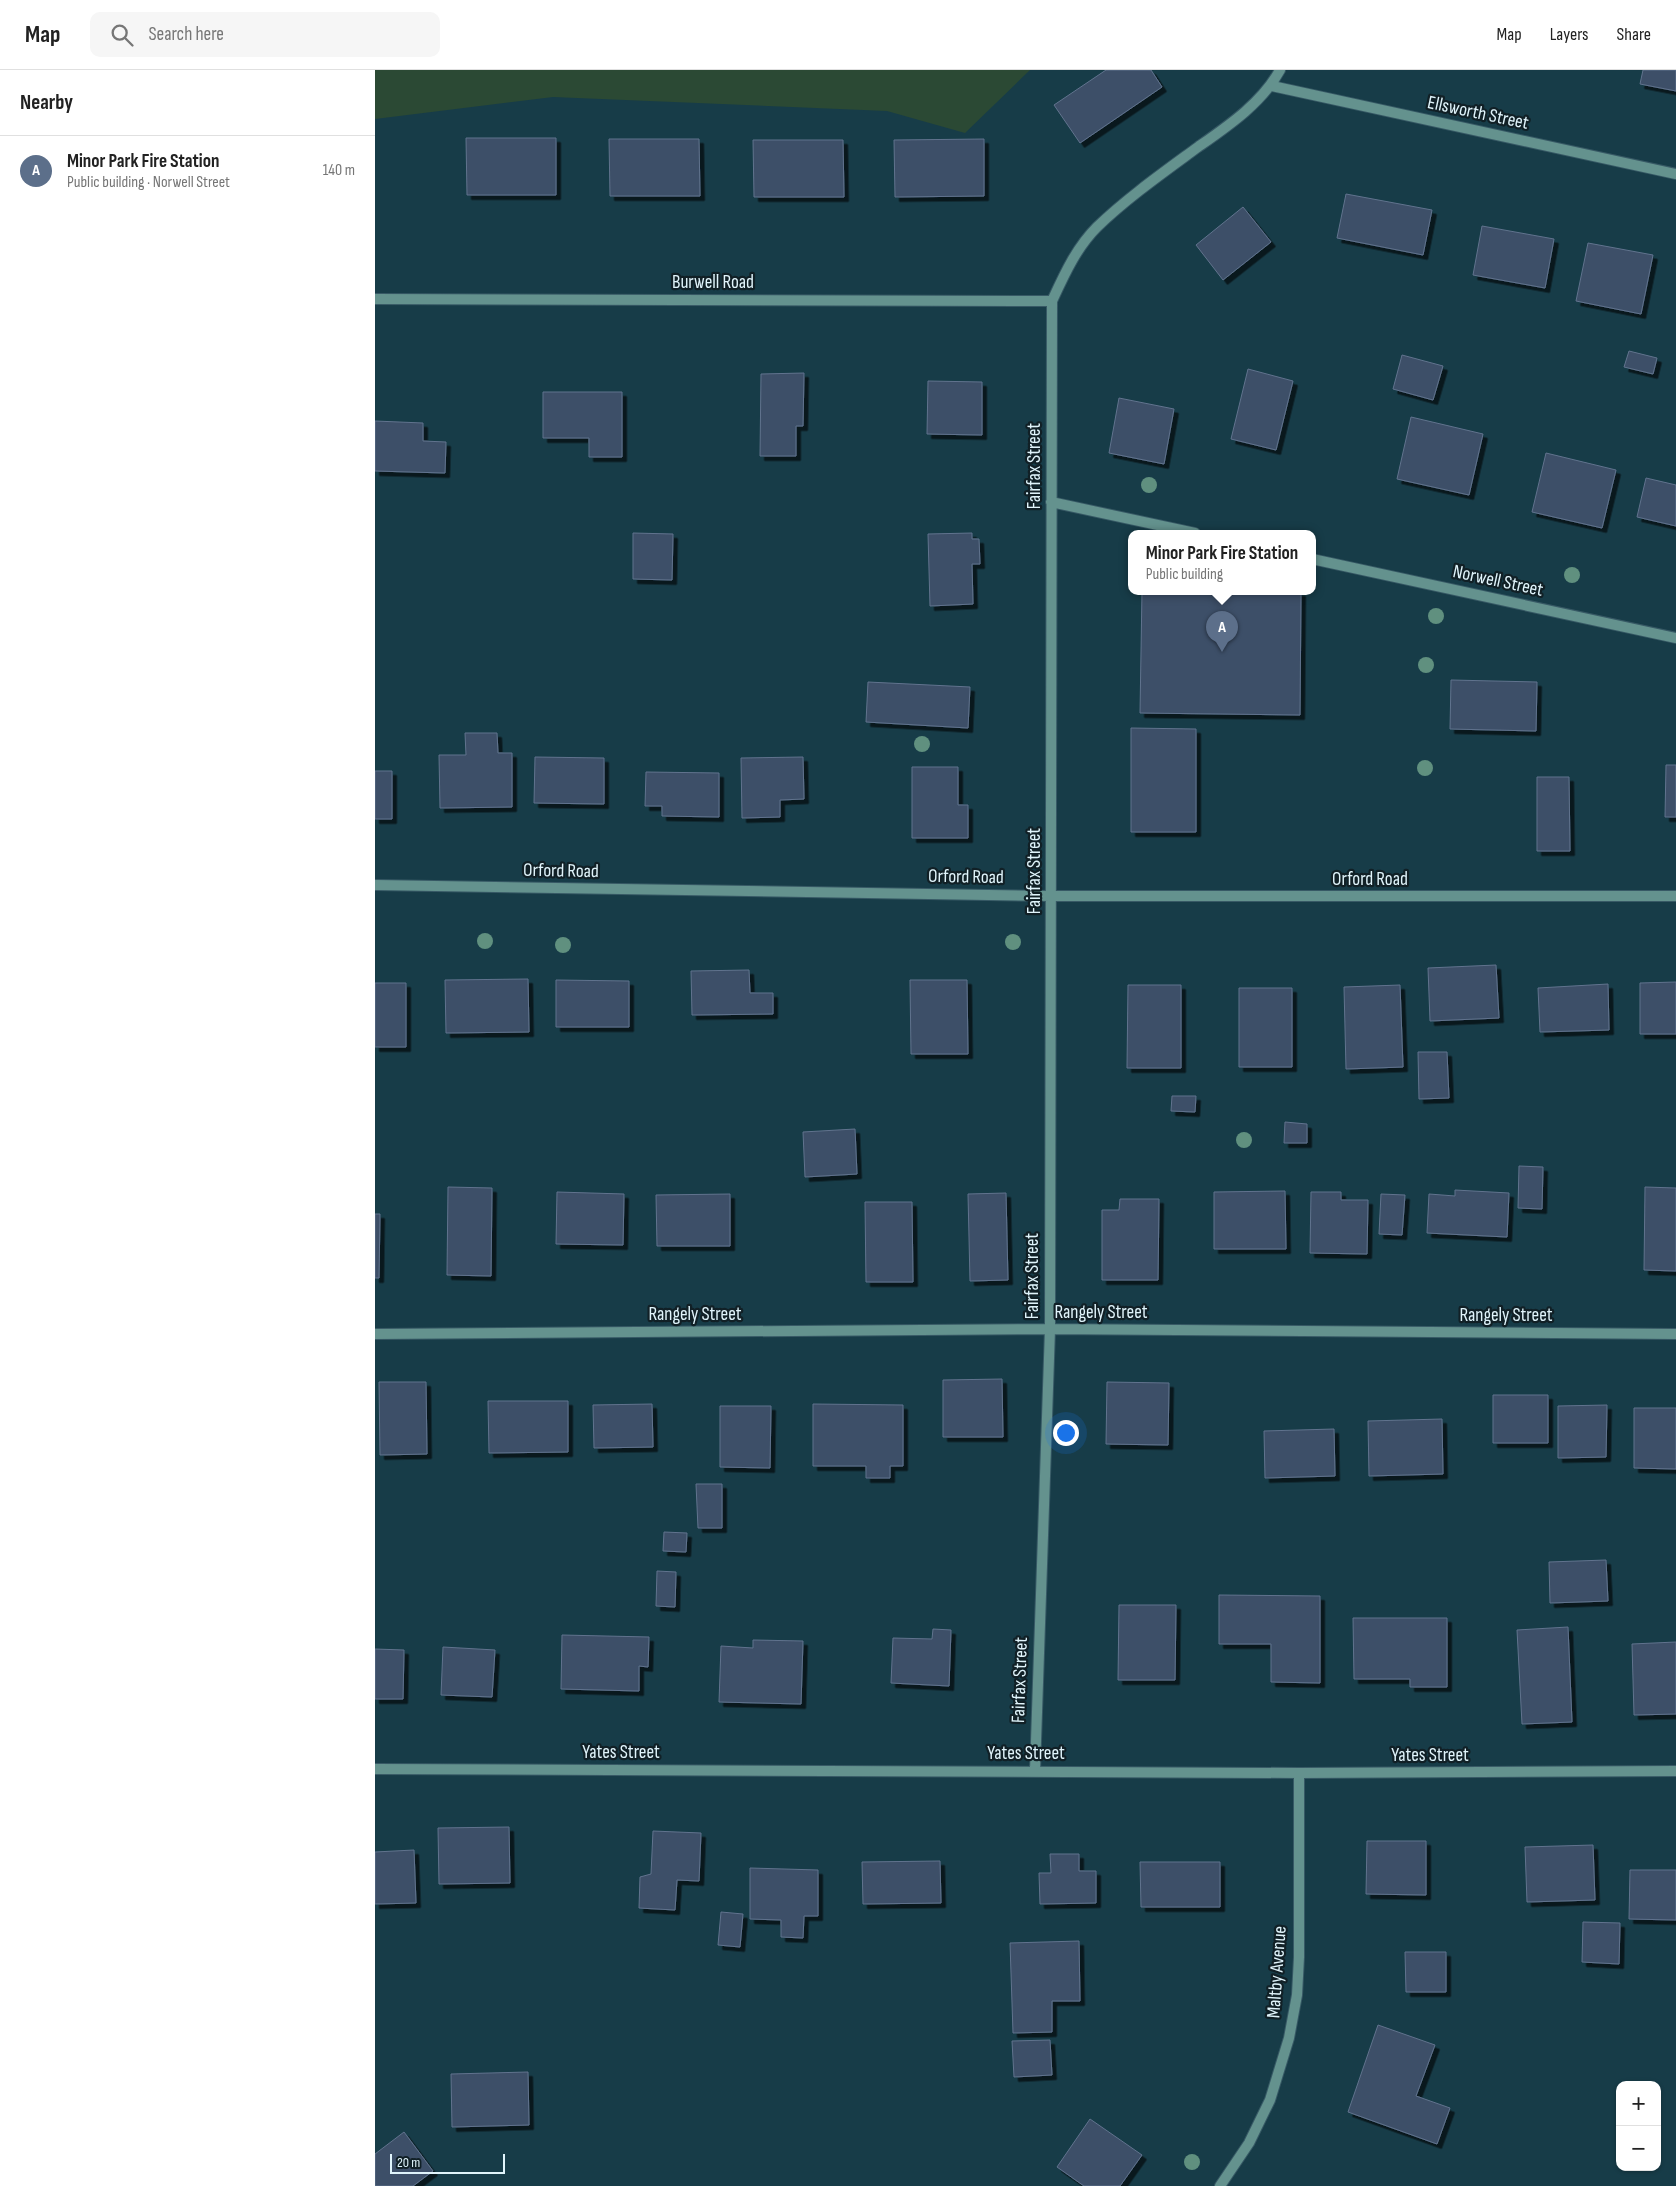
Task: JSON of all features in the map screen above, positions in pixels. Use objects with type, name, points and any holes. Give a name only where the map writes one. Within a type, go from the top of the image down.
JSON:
[{"type":"street","name":"Fairfax Street","points":[[1035,1771],[1050,1329],[1052,301],[1073,257],[1096,228],[1128,201],[1234,121],[1272,86],[1280,70]]},
{"type":"street","name":"Ellsworth Street","points":[[1272,86],[1676,174]]},
{"type":"street","name":"Burwell Road","points":[[375,299],[1052,301]]},
{"type":"street","points":[[1051,502],[1181,530]]},
{"type":"street","name":"Norwell Street","points":[[1316,560],[1676,638]]},
{"type":"street","name":"Orford Road","points":[[375,885],[1051,896],[1676,896]]},
{"type":"street","name":"Rangely Street","points":[[375,1334],[1050,1329],[1676,1334]]},
{"type":"street","name":"Yates Street","points":[[375,1769],[1299,1773],[1676,1771]]},
{"type":"street","name":"Maltby Avenue","points":[[1220,2186],[1249,2143],[1270,2100],[1289,2038],[1297,1995],[1299,1957],[1299,1773]]},
{"type":"green space","points":[[375,70],[1030,70],[965,133],[887,111],[553,97],[375,119]]},
{"type":"building","points":[[1106,70],[1151,70],[1162,87],[1080,143],[1054,105]]},
{"type":"building","points":[[1643,70],[1676,70],[1676,91],[1640,84]]},
{"type":"building","points":[[466,138],[556,138],[556,195],[467,195]]},
{"type":"building","points":[[609,139],[699,139],[700,196],[610,196]]},
{"type":"building","points":[[984,139],[984,196],[895,197],[894,140]]},
{"type":"building","points":[[753,140],[843,140],[844,197],[754,197]]},
{"type":"building","points":[[1346,194],[1432,210],[1423,255],[1337,238]]},
{"type":"building","points":[[1243,207],[1271,242],[1223,280],[1196,245]]},
{"type":"building","points":[[1482,226],[1554,239],[1545,288],[1473,275]]},
{"type":"building","points":[[1588,243],[1653,255],[1641,314],[1576,301]]},
{"type":"building","points":[[1629,351],[1657,358],[1653,374],[1624,367]]},
{"type":"building","points":[[1402,355],[1443,366],[1433,400],[1393,389]]},
{"type":"building","points":[[1248,369],[1293,381],[1276,450],[1231,439]]},
{"type":"building","points":[[804,373],[803,426],[796,426],[796,456],[760,456],[761,374]]},
{"type":"building","points":[[928,381],[982,382],[982,435],[927,434]]},
{"type":"building","points":[[543,392],[622,392],[622,457],[589,457],[589,438],[543,438]]},
{"type":"building","points":[[1119,398],[1174,409],[1164,464],[1109,453]]},
{"type":"building","points":[[1411,417],[1483,434],[1469,495],[1397,479]]},
{"type":"building","points":[[375,421],[423,423],[423,441],[446,442],[445,473],[375,471]]},
{"type":"building","points":[[1546,453],[1616,470],[1602,528],[1532,512]]},
{"type":"building","points":[[1646,478],[1676,485],[1676,526],[1637,517]]},
{"type":"building","points":[[633,533],[673,534],[672,580],[633,579]]},
{"type":"building","points":[[972,533],[972,539],[979,539],[980,564],[972,564],[973,604],[930,606],[928,534]]},
{"type":"building","points":[[1142,595],[1301,595],[1300,715],[1140,713]]},
{"type":"building","points":[[1451,680],[1537,682],[1536,731],[1450,729]]},
{"type":"building","points":[[868,682],[970,687],[968,728],[866,722]]},
{"type":"building","points":[[1131,728],[1196,729],[1196,832],[1131,832]]},
{"type":"building","points":[[465,733],[497,733],[498,753],[512,753],[512,807],[440,808],[439,755],[466,755]]},
{"type":"building","points":[[535,757],[604,758],[604,804],[534,803]]},
{"type":"building","points":[[803,757],[804,799],[780,800],[780,817],[742,818],[741,758]]},
{"type":"building","points":[[1666,765],[1676,765],[1676,817],[1665,817]]},
{"type":"building","points":[[912,767],[958,767],[958,805],[968,805],[968,838],[912,838]]},
{"type":"building","points":[[375,771],[392,771],[392,819],[375,819]]},
{"type":"building","points":[[646,772],[719,773],[719,817],[662,816],[662,806],[645,806]]},
{"type":"building","points":[[1537,777],[1569,777],[1570,851],[1537,851]]},
{"type":"building","points":[[1496,965],[1499,1018],[1430,1021],[1428,968]]},
{"type":"building","points":[[749,970],[750,993],[773,993],[773,1014],[692,1015],[691,971]]},
{"type":"building","points":[[528,979],[529,1032],[446,1033],[445,980]]},
{"type":"building","points":[[556,980],[629,981],[629,1027],[556,1027]]},
{"type":"building","points":[[910,980],[967,980],[968,1054],[911,1054]]},
{"type":"building","points":[[1676,982],[1676,1034],[1640,1034],[1640,983]]},
{"type":"building","points":[[375,983],[406,983],[406,1047],[375,1047]]},
{"type":"building","points":[[1608,984],[1609,1030],[1540,1032],[1538,988]]},
{"type":"building","points":[[1128,985],[1181,985],[1181,1068],[1127,1068]]},
{"type":"building","points":[[1400,985],[1403,1067],[1346,1069],[1344,987]]},
{"type":"building","points":[[1239,988],[1292,988],[1292,1067],[1239,1067]]},
{"type":"building","points":[[1418,1052],[1447,1052],[1449,1098],[1419,1099]]},
{"type":"building","points":[[1172,1096],[1196,1096],[1195,1112],[1171,1111]]},
{"type":"building","points":[[1285,1122],[1307,1124],[1307,1143],[1284,1143]]},
{"type":"building","points":[[855,1129],[857,1174],[805,1177],[803,1132]]},
{"type":"building","points":[[1519,1166],[1543,1167],[1542,1209],[1518,1208]]},
{"type":"building","points":[[448,1187],[492,1188],[491,1276],[447,1275]]},
{"type":"building","points":[[1645,1187],[1676,1188],[1676,1271],[1644,1270]]},
{"type":"building","points":[[1455,1190],[1509,1193],[1507,1237],[1427,1233],[1429,1194],[1455,1196]]},
{"type":"building","points":[[1285,1191],[1286,1249],[1214,1249],[1214,1192]]},
{"type":"building","points":[[557,1192],[624,1194],[623,1245],[556,1244]]},
{"type":"building","points":[[1311,1192],[1341,1192],[1341,1200],[1368,1200],[1367,1254],[1310,1253]]},
{"type":"building","points":[[1006,1193],[1008,1280],[970,1281],[968,1194]]},
{"type":"building","points":[[730,1194],[730,1246],[657,1246],[656,1195]]},
{"type":"building","points":[[1381,1194],[1405,1195],[1402,1235],[1379,1234]]},
{"type":"building","points":[[1120,1199],[1159,1199],[1158,1280],[1102,1280],[1102,1210],[1119,1210]]},
{"type":"building","points":[[865,1202],[912,1202],[913,1282],[866,1282]]},
{"type":"building","points":[[375,1214],[380,1214],[379,1278],[375,1278]]},
{"type":"building","points":[[1002,1379],[1003,1437],[943,1437],[943,1380]]},
{"type":"building","points":[[379,1382],[426,1382],[427,1454],[380,1455]]},
{"type":"building","points":[[1107,1382],[1169,1383],[1168,1445],[1106,1444]]},
{"type":"building","points":[[1493,1395],[1548,1395],[1548,1443],[1493,1443]]},
{"type":"building","points":[[488,1401],[568,1401],[568,1452],[489,1453]]},
{"type":"building","points":[[652,1404],[653,1447],[594,1448],[593,1405]]},
{"type":"building","points":[[813,1404],[903,1405],[903,1466],[890,1466],[890,1478],[866,1478],[866,1466],[813,1466]]},
{"type":"building","points":[[1607,1405],[1606,1457],[1558,1458],[1558,1406]]},
{"type":"building","points":[[720,1406],[771,1406],[770,1468],[720,1467]]},
{"type":"building","points":[[1634,1408],[1676,1408],[1676,1469],[1634,1468]]},
{"type":"building","points":[[1442,1419],[1443,1474],[1369,1476],[1368,1421]]},
{"type":"building","points":[[1334,1429],[1335,1476],[1265,1478],[1264,1431]]},
{"type":"building","points":[[696,1484],[722,1484],[722,1528],[698,1528]]},
{"type":"building","points":[[664,1532],[687,1533],[686,1552],[663,1551]]},
{"type":"building","points":[[1606,1560],[1608,1601],[1550,1603],[1549,1562]]},
{"type":"building","points":[[657,1571],[676,1572],[675,1607],[656,1606]]},
{"type":"building","points":[[1219,1595],[1320,1596],[1320,1683],[1271,1682],[1271,1644],[1219,1644]]},
{"type":"building","points":[[1119,1605],[1176,1605],[1175,1680],[1118,1680]]},
{"type":"building","points":[[1353,1618],[1447,1618],[1447,1687],[1410,1687],[1410,1679],[1354,1679]]},
{"type":"building","points":[[1568,1627],[1572,1722],[1522,1724],[1517,1630]]},
{"type":"building","points":[[933,1629],[951,1630],[949,1686],[891,1683],[893,1638],[932,1639]]},
{"type":"building","points":[[562,1635],[649,1637],[648,1667],[639,1666],[639,1691],[561,1689]]},
{"type":"building","points":[[753,1640],[803,1641],[801,1704],[719,1702],[721,1646],[753,1648]]},
{"type":"building","points":[[1676,1642],[1676,1714],[1634,1715],[1632,1644]]},
{"type":"building","points":[[443,1647],[495,1650],[492,1697],[441,1695]]},
{"type":"building","points":[[375,1649],[404,1650],[403,1699],[375,1699]]},
{"type":"building","points":[[509,1827],[510,1883],[439,1884],[438,1828]]},
{"type":"building","points":[[653,1831],[701,1833],[699,1881],[677,1880],[675,1910],[639,1908],[640,1877],[651,1874]]},
{"type":"building","points":[[1367,1841],[1426,1841],[1426,1895],[1366,1894]]},
{"type":"building","points":[[1593,1845],[1595,1900],[1527,1902],[1525,1847]]},
{"type":"building","points":[[414,1850],[416,1903],[375,1904],[375,1852]]},
{"type":"building","points":[[1050,1854],[1079,1854],[1079,1871],[1096,1871],[1096,1903],[1040,1904],[1039,1873],[1051,1873]]},
{"type":"building","points":[[940,1861],[941,1903],[863,1904],[862,1862]]},
{"type":"building","points":[[1140,1862],[1220,1862],[1220,1907],[1141,1907]]},
{"type":"building","points":[[750,1868],[818,1870],[818,1916],[804,1916],[803,1938],[781,1937],[781,1920],[750,1919]]},
{"type":"building","points":[[1630,1870],[1676,1870],[1676,1920],[1629,1919]]},
{"type":"building","points":[[721,1912],[743,1914],[740,1947],[718,1945]]},
{"type":"building","points":[[1583,1922],[1620,1923],[1619,1964],[1582,1962]]},
{"type":"building","points":[[1079,1941],[1080,2001],[1052,2001],[1052,2032],[1013,2033],[1010,1943]]},
{"type":"building","points":[[1405,1952],[1446,1952],[1446,1992],[1406,1992]]},
{"type":"building","points":[[1378,2025],[1435,2045],[1416,2096],[1450,2108],[1437,2144],[1348,2112]]},
{"type":"building","points":[[1050,2040],[1052,2075],[1014,2077],[1012,2041]]},
{"type":"building","points":[[528,2072],[529,2125],[452,2127],[451,2074]]},
{"type":"building","points":[[1090,2119],[1142,2155],[1120,2186],[1084,2186],[1057,2167]]},
{"type":"building","points":[[404,2132],[433,2171],[413,2186],[375,2186],[375,2154]]},
{"type":"place","name":"Minor Park Fire Station","points":[[1222,652]]}]
